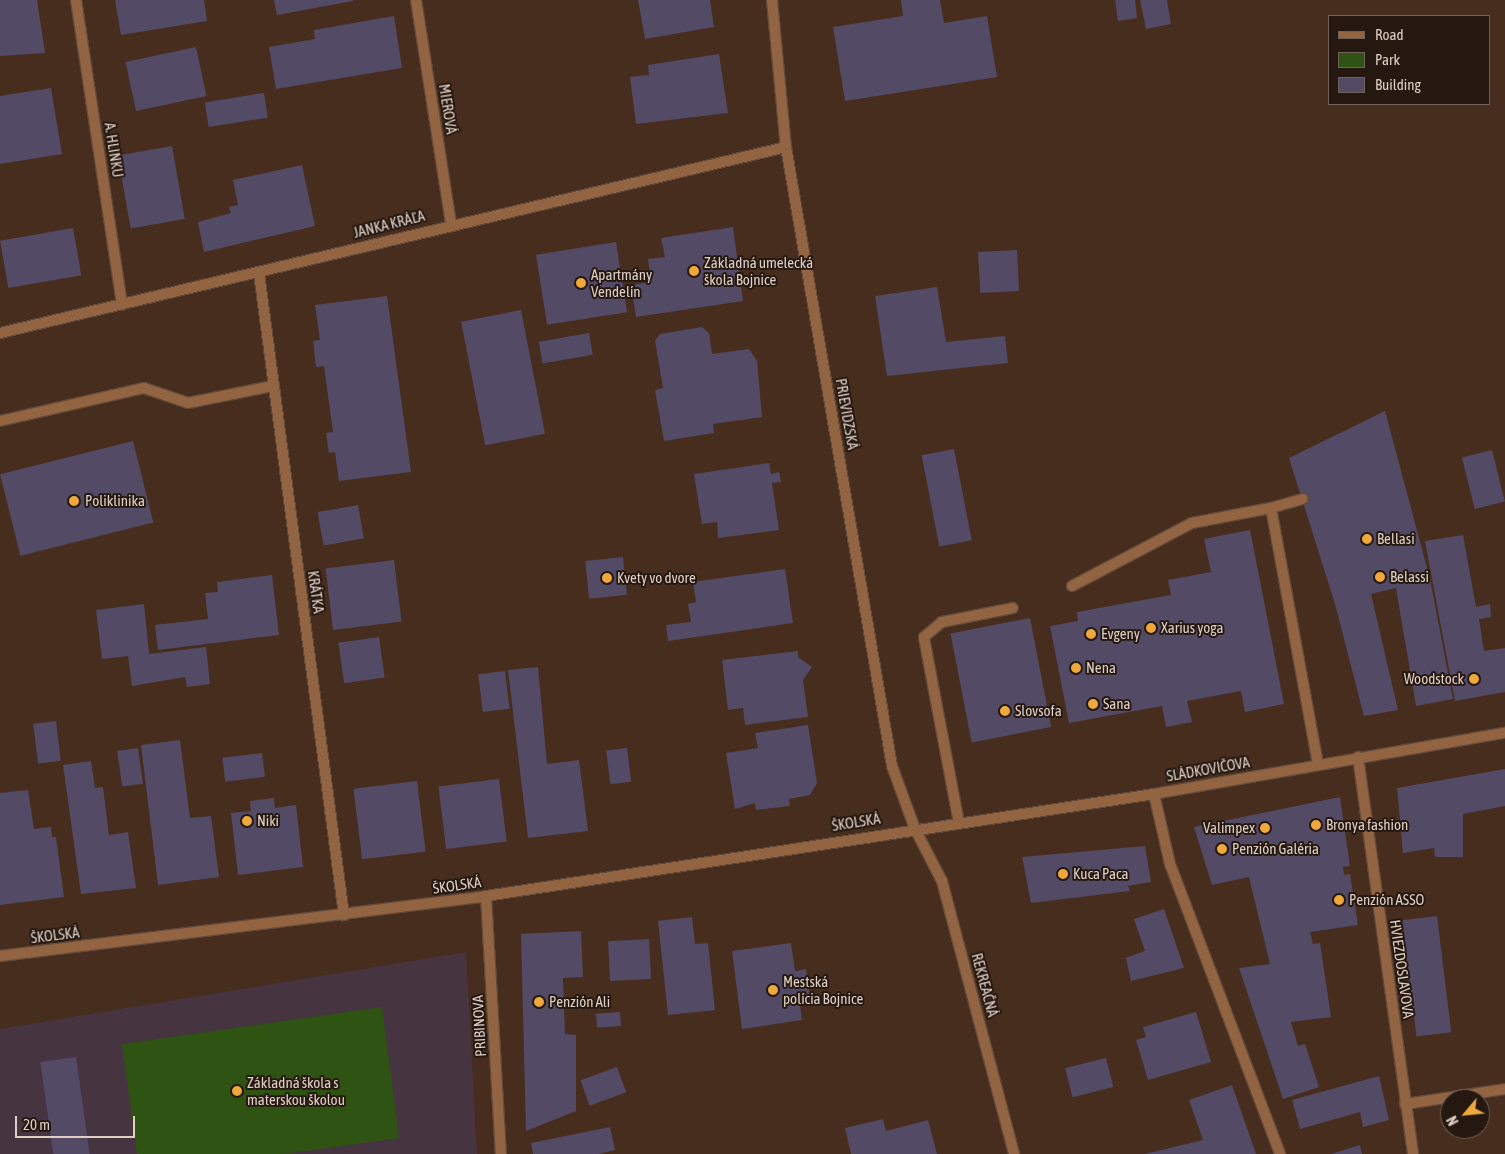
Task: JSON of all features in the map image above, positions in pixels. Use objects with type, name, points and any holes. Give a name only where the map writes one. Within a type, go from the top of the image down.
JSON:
[{"type":"street","name":"A. HLINKU","points":[[76,0],[122,305]]},
{"type":"street","name":"MIEROVÁ","points":[[416,0],[451,224]]},
{"type":"street","name":"PRIEVIDZSKÁ","points":[[772,0],[786,147],[892,766],[915,829]]},
{"type":"street","name":"JANKA KRÁĽA","points":[[0,333],[258,273],[451,224],[786,147]]},
{"type":"street","name":"KRÁTKA","points":[[258,273],[344,915]]},
{"type":"street","points":[[0,421],[144,388],[188,403],[274,386]]},
{"type":"street","points":[[1072,586],[1192,523],[1270,508],[1303,499]]},
{"type":"street","points":[[1270,508],[1318,764]]},
{"type":"street","points":[[959,823],[924,637],[942,622],[1013,608]]},
{"type":"street","name":"SLÁDKOVIČOVA","points":[[915,829],[1154,794],[1358,757],[1505,733]]},
{"type":"street","name":"HVIEZDOSLAVOVA","points":[[1358,757],[1413,1154]]},
{"type":"street","points":[[1154,794],[1170,864],[1280,1154]]},
{"type":"street","name":"ŠKOLSKÁ","points":[[0,956],[486,896],[915,829]]},
{"type":"street","name":"REKREAČNÁ","points":[[915,829],[942,881],[1014,1154]]},
{"type":"street","name":"PRIBINOVA","points":[[486,896],[501,1154]]},
{"type":"street","points":[[1405,1104],[1505,1090]]},
{"type":"shaded area","name":"Základná škola s materskou školou","points":[[466,952],[477,1154],[0,1154],[0,1029]]},
{"type":"green space","points":[[382,1007],[399,1138],[284,1154],[137,1154],[122,1044]]},
{"type":"building","points":[[0,0],[37,0],[45,53],[0,56]]},
{"type":"building","points":[[115,0],[204,0],[207,21],[121,35]]},
{"type":"building","points":[[274,0],[353,0],[353,1],[277,15]]},
{"type":"building","points":[[638,0],[710,0],[714,27],[645,39]]},
{"type":"building","points":[[901,0],[940,0],[944,23],[987,16],[997,77],[845,101],[833,27],[903,16]]},
{"type":"building","points":[[1115,0],[1135,0],[1137,18],[1118,21]]},
{"type":"building","points":[[1140,0],[1167,0],[1171,24],[1146,29]]},
{"type":"building","points":[[394,16],[402,68],[276,89],[269,47],[315,39],[314,30]]},
{"type":"building","points":[[196,47],[206,96],[136,111],[126,62]]},
{"type":"building","points":[[719,54],[728,113],[636,124],[630,77],[649,75],[648,65]]},
{"type":"building","points":[[51,88],[62,154],[0,164],[0,96]]},
{"type":"building","points":[[264,93],[268,118],[209,127],[205,102]]},
{"type":"building","points":[[172,146],[185,219],[131,228],[118,156]]},
{"type":"building","points":[[302,165],[315,226],[204,252],[198,222],[231,213],[229,207],[238,205],[233,180]]},
{"type":"building","name":"Základná umelecká škola Bojnice","points":[[733,227],[743,301],[636,317],[631,285],[651,282],[648,259],[665,257],[661,238]]},
{"type":"building","points":[[73,228],[81,275],[8,288],[0,241]]},
{"type":"building","name":"Apartmány Vendelín","points":[[616,242],[627,312],[547,325],[536,255]]},
{"type":"building","points":[[1017,250],[1019,291],[980,293],[978,252]]},
{"type":"building","points":[[937,287],[946,342],[1005,336],[1008,363],[887,376],[875,296]]},
{"type":"building","points":[[387,296],[411,472],[339,481],[335,452],[329,453],[326,433],[333,432],[324,366],[316,367],[313,341],[320,340],[315,305]]},
{"type":"building","points":[[521,310],[545,434],[485,445],[461,322]]},
{"type":"building","points":[[702,327],[709,333],[712,354],[749,349],[757,361],[762,417],[713,424],[714,433],[664,441],[655,390],[663,388],[655,341],[660,334]]},
{"type":"building","points":[[589,333],[593,355],[543,364],[539,342]]},
{"type":"building","name":"Bellasi","points":[[1385,411],[1430,579],[1453,699],[1416,706],[1396,588],[1371,594],[1398,710],[1364,716],[1335,604],[1289,458]]},
{"type":"building","name":"Poliklinika","points":[[133,441],[153,523],[20,556],[0,474]]},
{"type":"building","points":[[954,449],[972,540],[939,547],[922,455]]},
{"type":"building","points":[[1492,450],[1505,501],[1475,509],[1462,457]]},
{"type":"building","points":[[769,463],[771,474],[779,472],[781,482],[772,483],[779,530],[718,538],[717,522],[702,524],[694,474]]},
{"type":"building","points":[[358,505],[364,538],[324,546],[318,512]]},
{"type":"building","points":[[1250,530],[1284,704],[1245,712],[1241,691],[1187,701],[1192,722],[1166,727],[1162,706],[1069,723],[1050,626],[1078,621],[1077,612],[1171,595],[1168,580],[1211,572],[1204,539]]},
{"type":"building","points":[[1463,535],[1476,607],[1490,604],[1491,617],[1479,619],[1484,651],[1505,648],[1505,692],[1455,701],[1425,541]]},
{"type":"building","name":"Kvety vo dvore","points":[[623,557],[627,595],[589,599],[585,561]]},
{"type":"building","points":[[394,560],[402,622],[333,630],[326,568]]},
{"type":"building","points":[[785,569],[793,623],[668,641],[666,625],[691,622],[688,604],[696,602],[693,582]]},
{"type":"building","points":[[272,575],[279,635],[158,650],[155,625],[208,619],[205,593],[218,592],[217,582]]},
{"type":"building","points":[[144,604],[149,654],[206,647],[210,684],[187,687],[185,677],[132,686],[128,656],[102,659],[96,610]]},
{"type":"building","points":[[1030,618],[1051,727],[972,742],[950,633]]},
{"type":"building","points":[[379,637],[385,678],[344,683],[338,643]]},
{"type":"building","points":[[798,651],[798,657],[812,667],[803,680],[808,717],[745,725],[743,708],[728,710],[722,660]]},
{"type":"building","points":[[538,667],[547,764],[579,760],[588,831],[528,838],[508,670]]},
{"type":"building","points":[[505,671],[510,709],[483,712],[478,674]]},
{"type":"building","points":[[56,721],[61,761],[38,764],[33,724]]},
{"type":"building","points":[[808,725],[817,783],[810,795],[789,799],[790,806],[756,810],[755,803],[735,809],[726,753],[758,748],[755,733]]},
{"type":"building","points":[[180,740],[190,818],[211,816],[219,877],[158,885],[141,745]]},
{"type":"building","points":[[138,748],[143,784],[122,787],[117,751]]},
{"type":"building","points":[[627,748],[631,782],[610,784],[606,751]]},
{"type":"building","points":[[262,753],[265,777],[225,782],[222,758]]},
{"type":"building","points":[[91,761],[95,788],[103,787],[109,835],[128,832],[136,888],[81,894],[63,765]]},
{"type":"building","points":[[1505,769],[1505,806],[1463,814],[1463,857],[1435,857],[1434,848],[1403,853],[1397,788]]},
{"type":"building","points":[[499,779],[507,842],[446,849],[438,786]]},
{"type":"building","points":[[417,781],[426,851],[362,859],[353,789]]},
{"type":"building","points":[[28,790],[34,829],[51,827],[52,837],[56,837],[64,897],[0,905],[0,793]]},
{"type":"building","points":[[1340,797],[1350,866],[1343,867],[1344,875],[1350,874],[1358,925],[1310,932],[1313,944],[1320,943],[1331,1017],[1291,1022],[1298,1046],[1305,1044],[1319,1087],[1283,1099],[1239,968],[1270,964],[1249,877],[1212,885],[1194,827]]},
{"type":"building","points":[[274,798],[275,808],[296,805],[303,867],[238,875],[231,813],[251,811],[250,801]]},
{"type":"building","name":"Kuca Paca","points":[[1145,846],[1151,882],[1128,886],[1130,891],[1031,903],[1022,857]]},
{"type":"building","points":[[1164,909],[1184,968],[1131,981],[1126,958],[1145,951],[1134,919]]},
{"type":"building","points":[[1437,916],[1451,1032],[1417,1036],[1402,920]]},
{"type":"building","points":[[692,917],[695,944],[708,943],[715,1010],[668,1015],[658,921]]},
{"type":"building","points":[[581,931],[583,977],[563,978],[565,1034],[576,1035],[576,1111],[526,1131],[521,934]]},
{"type":"building","points":[[649,939],[651,979],[610,981],[608,941]]},
{"type":"building","name":"Mestská polícia Bojnice","points":[[791,943],[795,971],[806,969],[810,996],[799,997],[802,1020],[742,1029],[732,951]]},
{"type":"building","points":[[620,1012],[621,1026],[597,1028],[596,1014]]},
{"type":"building","points":[[1196,1012],[1211,1062],[1148,1080],[1136,1040],[1146,1037],[1143,1027]]},
{"type":"building","points":[[76,1057],[90,1154],[53,1154],[40,1062]]},
{"type":"building","points":[[1106,1058],[1113,1087],[1073,1097],[1065,1068]]},
{"type":"building","points":[[617,1067],[626,1092],[590,1106],[580,1080]]},
{"type":"building","points":[[1379,1076],[1389,1120],[1363,1127],[1360,1112],[1300,1129],[1292,1100]]},
{"type":"building","points":[[1232,1085],[1256,1154],[1145,1154],[1203,1140],[1189,1100]]},
{"type":"building","points":[[883,1119],[886,1131],[928,1120],[937,1154],[851,1154],[845,1128]]},
{"type":"building","points":[[610,1127],[615,1150],[599,1154],[533,1154],[531,1143]]},
{"type":"building","points":[[1360,1145],[1362,1154],[1331,1154]]},
{"type":"place","name":"Základná umelecká škola Bojnice","points":[[694,271]]},
{"type":"place","name":"Apartmány Vendelín","points":[[581,283]]},
{"type":"place","name":"Poliklinika","points":[[74,501]]},
{"type":"place","name":"Bellasi","points":[[1367,539]]},
{"type":"place","name":"Belassi","points":[[1380,577]]},
{"type":"place","name":"Kvety vo dvore","points":[[607,578]]},
{"type":"place","name":"Xarius yoga","points":[[1151,628]]},
{"type":"place","name":"Evgeny","points":[[1091,634]]},
{"type":"place","name":"Nena","points":[[1076,668]]},
{"type":"place","name":"Woodstock","points":[[1474,679]]},
{"type":"place","name":"Sana","points":[[1093,704]]},
{"type":"place","name":"Slovsofa","points":[[1005,711]]},
{"type":"place","name":"Niki","points":[[247,821]]},
{"type":"place","name":"Bronya fashion","points":[[1316,825]]},
{"type":"place","name":"Valimpex","points":[[1265,828]]},
{"type":"place","name":"Penzión Galéria","points":[[1222,849]]},
{"type":"place","name":"Kuca Paca","points":[[1063,874]]},
{"type":"place","name":"Penzión ASSO","points":[[1339,900]]},
{"type":"place","name":"Mestská polícia Bojnice","points":[[773,990]]},
{"type":"place","name":"Penzión Ali","points":[[539,1002]]},
{"type":"place","name":"Základná škola s materskou školou","points":[[237,1091]]}]
